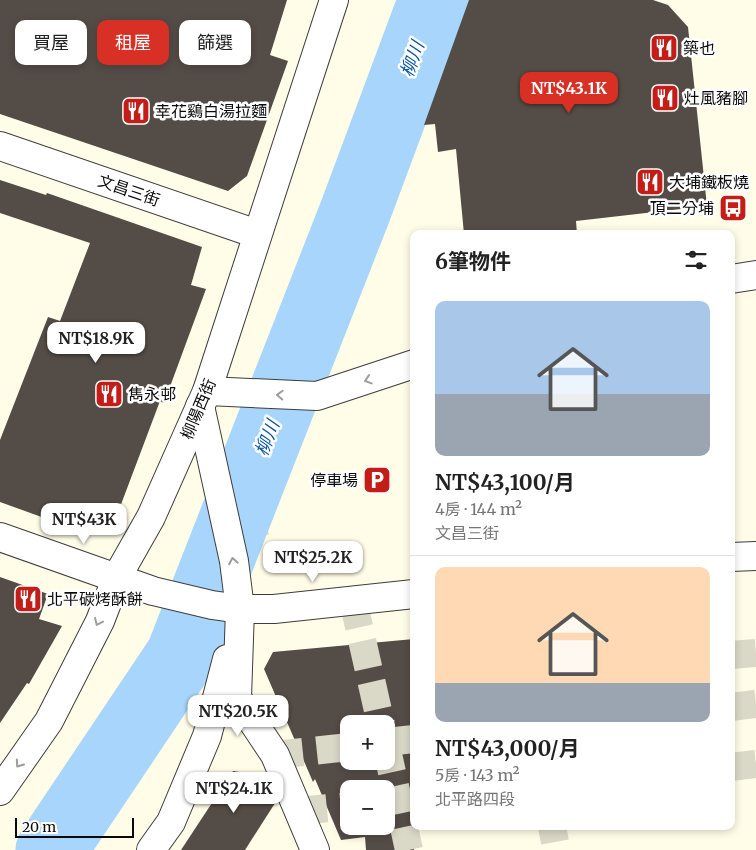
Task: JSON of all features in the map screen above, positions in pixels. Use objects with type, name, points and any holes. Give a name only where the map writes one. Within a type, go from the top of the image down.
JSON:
[{"type":"street","name":"柳陽西街","points":[[0,791],[49,721],[100,621],[117,577],[151,517],[204,398],[334,0]]},
{"type":"street","name":"文昌三街","points":[[0,146],[258,234]]},
{"type":"street","points":[[735,278],[756,275]]},
{"type":"street","points":[[315,850],[275,755],[237,698],[240,609],[234,561],[204,398],[244,393],[317,396],[410,365]]},
{"type":"street","points":[[0,537],[153,591],[212,606],[240,609],[274,609],[410,594]]},
{"type":"street","points":[[735,557],[756,556]]},
{"type":"street","points":[[151,850],[171,822],[207,736],[240,609]]},
{"type":"green space","points":[[248,448],[269,535],[222,527]]},
{"type":"building","points":[[0,0],[287,0],[270,55],[288,61],[247,176],[228,191],[0,114]]},
{"type":"building","points":[[469,0],[653,0],[668,5],[688,27],[707,206],[576,221],[577,230],[464,230],[456,149],[438,152],[435,124],[424,125]]},
{"type":"building","points":[[0,180],[46,195],[47,193],[202,247],[191,285],[206,289],[164,403],[160,401],[114,523],[86,533],[0,502],[0,440],[48,317],[60,321],[90,243],[0,213]]},
{"type":"building","points":[[0,577],[48,594],[39,619],[62,626],[29,684],[27,683],[0,723]]},
{"type":"building","points":[[410,639],[410,830],[414,830],[414,850],[366,850],[365,837],[341,840],[315,779],[313,782],[264,669],[273,652]]},
{"type":"building","points":[[233,771],[267,776],[277,800],[245,850],[181,850]]},
{"type":"waterway","name":"柳川","points":[[51,850],[181,656],[355,212],[434,0]]},
{"type":"tunnel","points":[[353,600],[379,715]]},
{"type":"tunnel","points":[[735,655],[756,653]]},
{"type":"tunnel","points":[[735,707],[756,704]]},
{"type":"tunnel","points":[[395,741],[410,739]]},
{"type":"tunnel","points":[[275,755],[340,748]]},
{"type":"tunnel","points":[[735,767],[756,764]]},
{"type":"tunnel","points":[[391,770],[409,850]]},
{"type":"tunnel","points":[[299,811],[340,807]]},
{"type":"tunnel","points":[[553,830],[555,842]]},
{"type":"place","name":"築也","points":[[664,48]]},
{"type":"place","name":"灶風豬腳","points":[[665,98]]},
{"type":"place","name":"幸花鷄白湯拉麵","points":[[136,111]]},
{"type":"place","name":"大埔鐵板燒","points":[[650,182]]},
{"type":"place","name":"頂二分埔","points":[[733,208]]},
{"type":"place","name":"雋永邨","points":[[109,394]]},
{"type":"place","name":"停車場","points":[[377,480]]},
{"type":"place","name":"北平碳烤酥餅","points":[[28,599]]}]
